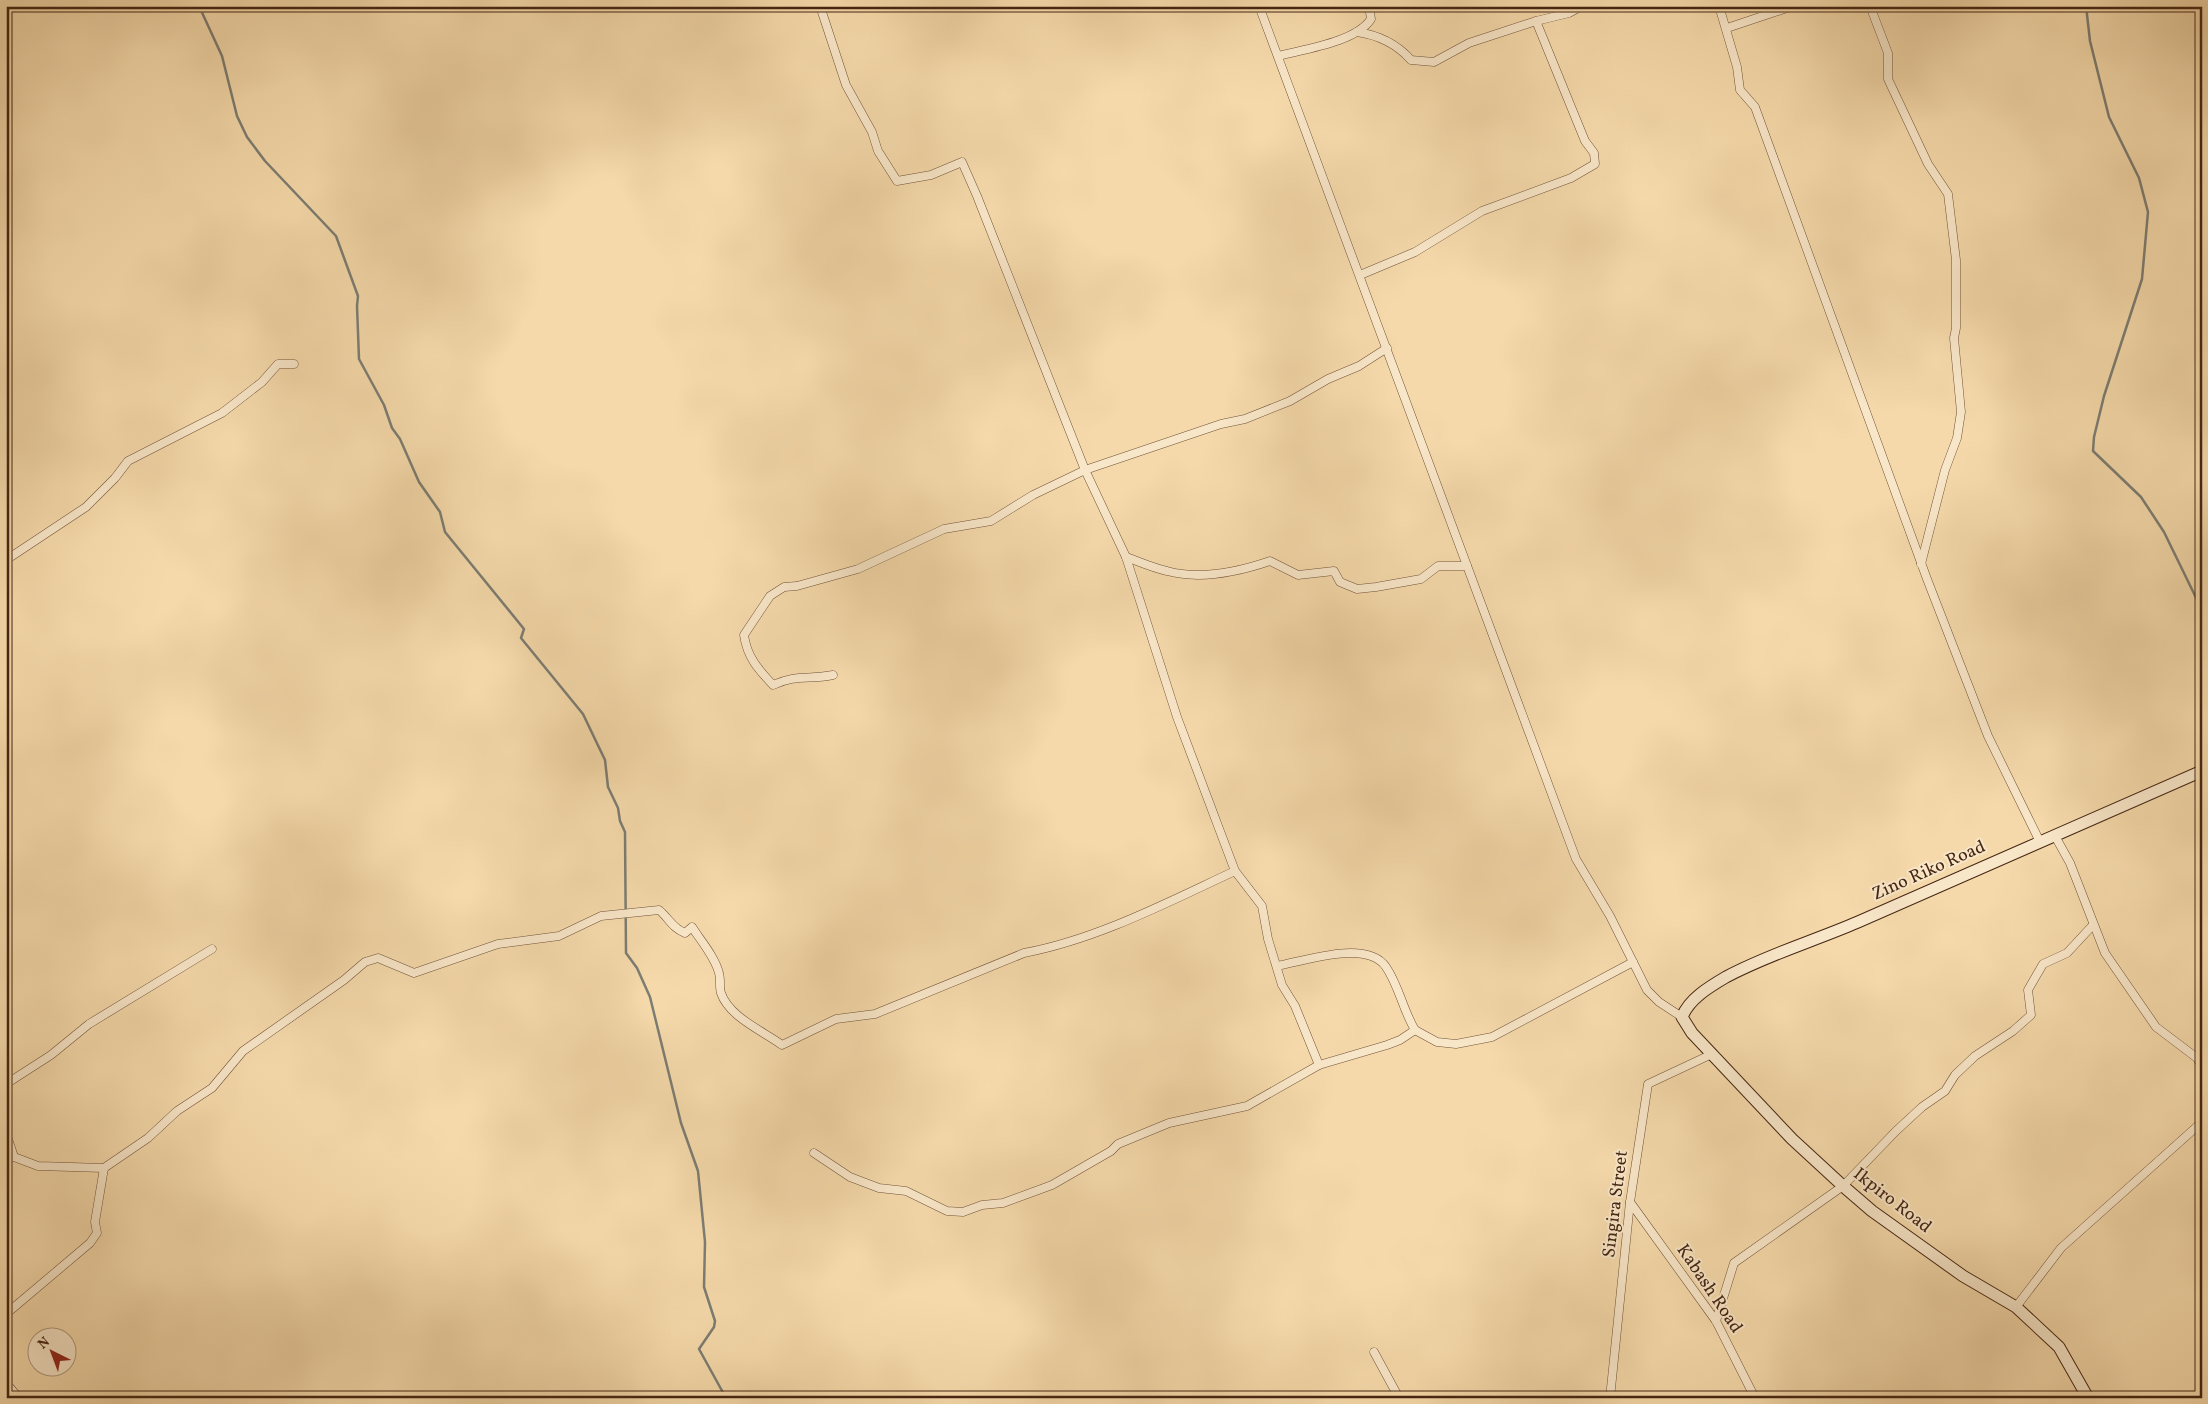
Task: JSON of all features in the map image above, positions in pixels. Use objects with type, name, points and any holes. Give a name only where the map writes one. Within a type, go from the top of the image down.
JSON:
[{"type":"street","points":[[820,6],[846,85],[872,132],[878,151],[897,181],[931,175],[962,162],[1085,470],[1126,557],[1177,717],[1235,871],[1262,906],[1282,985],[1296,1006],[1319,1065]]},
{"type":"street","points":[[1259,6],[1576,859],[1610,916],[1648,990],[1659,1002],[1682,1017]]},
{"type":"street","points":[[1278,56],[1327,43],[1357,32],[1372,19],[1369,6]]},
{"type":"street","points":[[1357,32],[1374,34],[1401,49],[1411,60],[1434,62],[1469,43],[1536,21],[1570,13],[1582,6]]},
{"type":"street","points":[[1719,6],[1737,67],[1740,90],[1755,108],[1921,565],[1988,736],[2040,842]]},
{"type":"street","points":[[1727,28],[1793,6]]},
{"type":"street","points":[[1870,6],[1888,52],[1888,79],[1928,164],[1948,194],[1956,260],[1956,328],[1954,338],[1961,412],[1957,438],[1945,470],[1921,565]]},
{"type":"street","points":[[1360,275],[1415,252],[1482,211],[1571,178],[1595,164],[1594,153],[1585,141],[1578,119],[1536,21]]},
{"type":"street","points":[[833,675],[816,679],[800,676],[773,686],[752,662],[746,649],[744,635],[770,596],[784,587],[797,586],[858,569],[944,529],[991,522],[1032,495],[1085,470],[1263,412],[1360,366],[1387,348]]},
{"type":"street","points":[[6,560],[17,555],[86,507],[115,478],[128,461],[222,413],[262,382],[278,364],[294,364]]},
{"type":"street","points":[[1126,557],[1168,572],[1198,574],[1230,573],[1270,561],[1298,575],[1334,571],[1340,582],[1357,589],[1421,578],[1438,566],[1467,566]]},
{"type":"street","name":"Zino Riko Road","points":[[1682,1017],[1687,1006],[1724,978],[1775,953],[1855,924],[2202,771]]},
{"type":"street","points":[[2055,836],[2070,864],[2105,953],[2156,1027],[2197,1058],[2202,1066]]},
{"type":"street","points":[[6,1133],[10,1158],[38,1166],[104,1168],[148,1138],[177,1112],[212,1088],[243,1051],[344,980],[365,962],[378,958],[414,973],[498,944],[559,936],[601,916],[659,910],[667,917],[674,929],[684,933],[692,927],[710,954],[719,973],[721,993],[730,1006],[740,1016],[782,1044],[836,1019],[875,1014],[1024,953],[1043,949],[1126,921],[1235,871]]},
{"type":"street","points":[[1716,1321],[1734,1263],[1842,1186],[1909,1119],[1945,1091],[1955,1075],[1975,1056],[2013,1031],[2031,1015],[2028,990],[2043,964],[2067,953],[2093,925]]},
{"type":"street","points":[[6,1084],[51,1056],[89,1024],[212,949]]},
{"type":"street","points":[[1277,966],[1341,953],[1370,954],[1386,966],[1415,1030],[1437,1042],[1456,1044],[1492,1037],[1633,962]]},
{"type":"street","name":"Ikpiro Road","points":[[1682,1017],[1692,1033],[1792,1140],[1842,1186],[1872,1211],[1963,1276],[2016,1307],[2059,1347],[2088,1398]]},
{"type":"street","points":[[814,1153],[850,1177],[879,1188],[906,1191],[947,1211],[963,1212],[982,1205],[1003,1203],[1052,1185],[1118,1144],[1169,1123],[1247,1106],[1319,1065],[1387,1045],[1400,1040],[1415,1030]]},
{"type":"street","name":"Singira Street","points":[[1610,1398],[1630,1202],[1648,1084],[1712,1054]]},
{"type":"street","points":[[2016,1307],[2062,1248],[2202,1122]]},
{"type":"street","points":[[6,1314],[90,1243],[96,1233],[95,1222],[104,1168]]},
{"type":"street","name":"Kabash Road","points":[[1630,1202],[1716,1321],[1755,1398]]},
{"type":"street","points":[[1374,1352],[1399,1398]]},
{"type":"street","points":[[6,1383],[19,1398]]},
{"type":"waterway","points":[[199,6],[222,56],[237,116],[247,137],[265,161],[336,236],[358,296],[359,359],[384,405],[392,428],[400,439],[419,482],[440,512],[445,532],[524,629],[521,638],[583,714],[605,760],[608,787],[618,808],[620,821],[625,832],[626,953],[637,968],[650,997],[681,1123],[698,1171],[705,1242],[704,1287],[715,1321],[714,1327],[699,1349],[726,1398]]},
{"type":"waterway","points":[[2086,6],[2090,41],[2109,117],[2139,178],[2148,212],[2142,279],[2104,396],[2094,437],[2093,451],[2141,497],[2164,532],[2202,610]]}]
